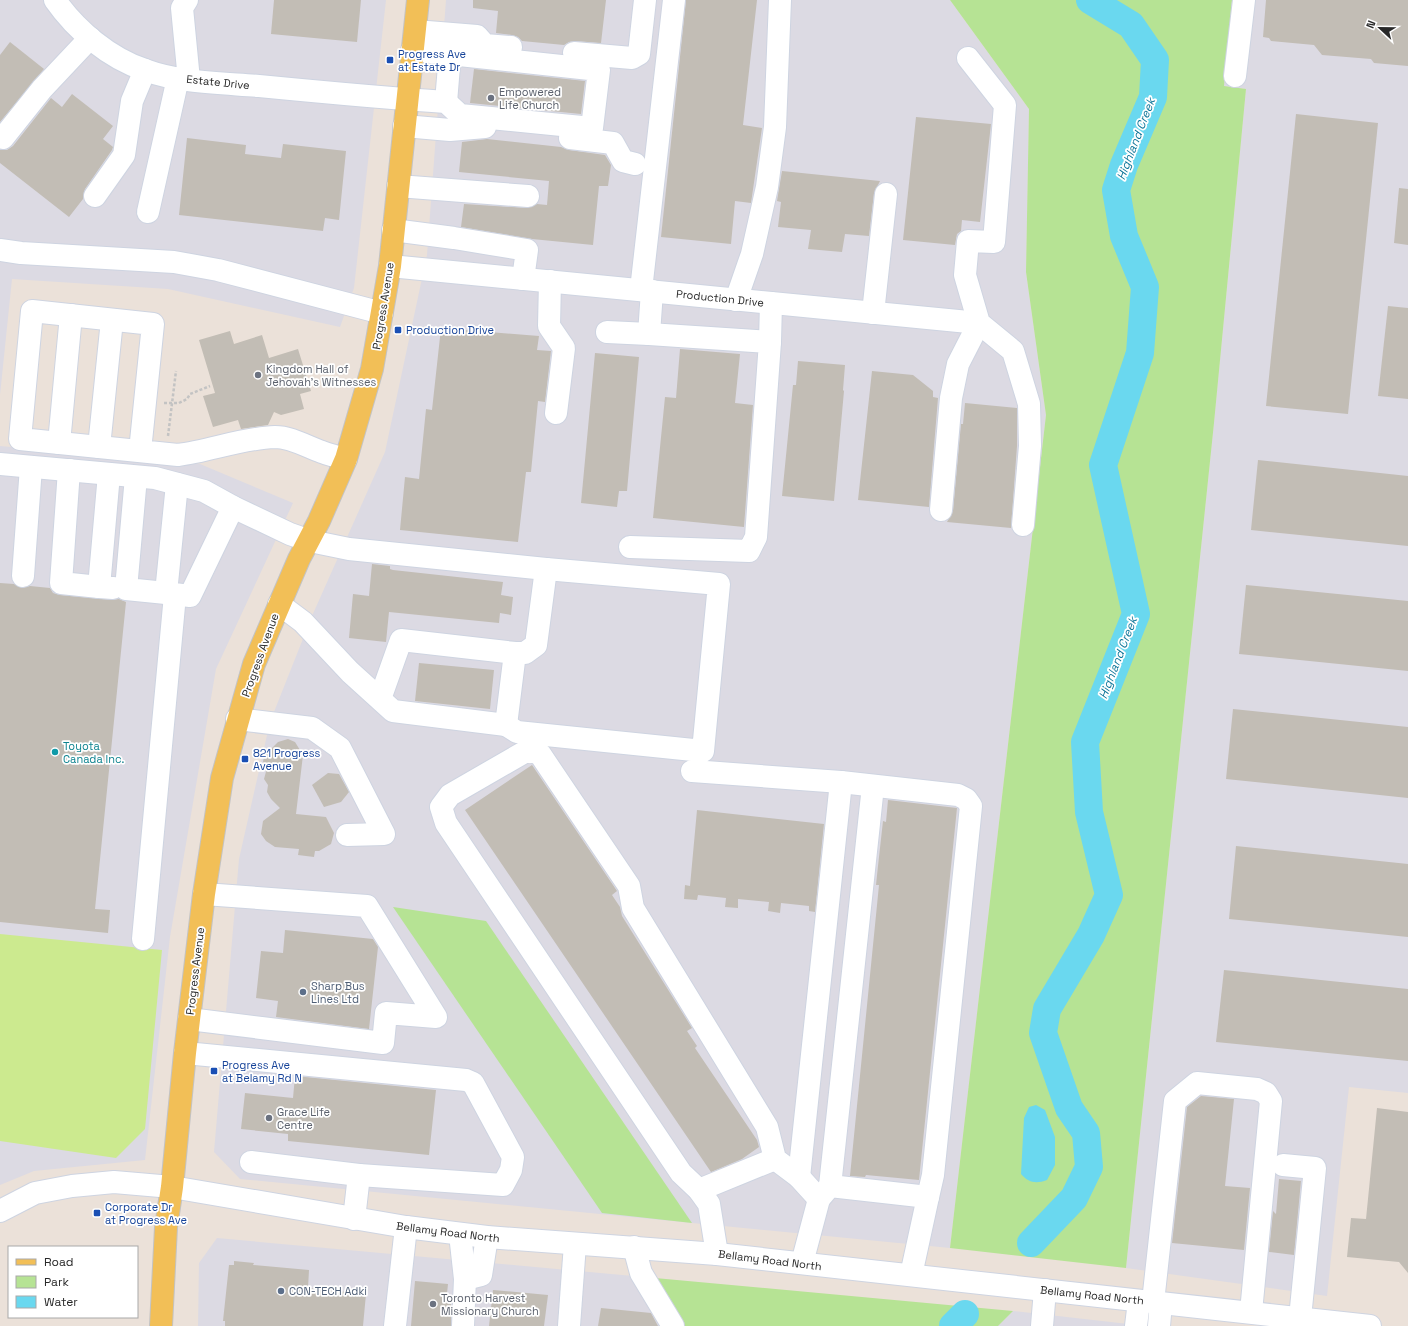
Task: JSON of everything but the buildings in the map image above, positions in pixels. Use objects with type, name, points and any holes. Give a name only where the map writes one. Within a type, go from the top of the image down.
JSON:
[{"type":"main road","name":"Progress Avenue","points":[[162,1326],[166,1227],[172,1187],[184,1053],[204,894],[222,778],[237,719],[254,664],[279,604],[310,540],[346,459],[372,370],[390,266],[418,0]]},
{"type":"street","name":"Estate Drive","points":[[55,0],[65,14],[90,38],[120,58],[145,70],[184,79],[407,100],[446,102]]},
{"type":"street","points":[[148,212],[184,79],[182,8],[188,0]]},
{"type":"street","points":[[414,41],[477,36],[485,44],[632,58],[639,54],[645,0]]},
{"type":"street","points":[[649,334],[646,291],[674,0]]},
{"type":"street","points":[[736,300],[752,254],[767,187],[775,127],[780,0]]},
{"type":"street","points":[[1235,76],[1244,0]]},
{"type":"street","points":[[3,138],[42,89],[90,38]]},
{"type":"street","points":[[414,41],[450,54],[599,70],[592,128],[460,115],[446,102],[450,54]]},
{"type":"street","points":[[968,58],[1005,105],[994,242],[968,241],[965,275],[979,322],[1013,351],[1029,404],[1030,446],[1023,525]]},
{"type":"street","points":[[96,196],[124,154],[132,101],[145,70]]},
{"type":"street","points":[[404,126],[450,130],[481,127],[613,143],[623,161],[635,164]]},
{"type":"street","points":[[398,186],[528,196]]},
{"type":"street","points":[[873,313],[886,194]]},
{"type":"street","points":[[393,230],[527,250],[523,279]]},
{"type":"street","points":[[0,250],[174,262],[218,270],[382,313]]},
{"type":"street","name":"Production Drive","points":[[390,266],[979,322]]},
{"type":"street","points":[[550,281],[549,326],[564,348],[556,413]]},
{"type":"street","points":[[630,547],[749,551],[756,537],[770,342],[771,303]]},
{"type":"street","points":[[140,451],[152,324],[32,311],[20,439],[178,455],[200,452],[228,444],[275,437],[291,439],[323,452],[346,459]]},
{"type":"street","points":[[59,443],[71,315]]},
{"type":"street","points":[[99,447],[112,320]]},
{"type":"street","points":[[941,510],[951,398],[958,364],[979,322]]},
{"type":"street","points":[[606,332],[770,342]]},
{"type":"street","points":[[0,464],[154,478],[204,491],[290,534],[349,550],[546,570],[719,584],[703,751],[517,732],[506,725],[393,711],[350,672],[303,622],[279,604]]},
{"type":"street","points":[[24,576],[31,467]]},
{"type":"street","points":[[69,470],[61,582],[190,596],[234,507]]},
{"type":"street","points":[[99,587],[109,474]]},
{"type":"street","points":[[126,589],[136,476]]},
{"type":"street","points":[[143,940],[171,594],[177,484]]},
{"type":"street","points":[[380,699],[401,640],[515,653],[525,653],[536,645],[546,570]]},
{"type":"street","points":[[506,725],[515,653]]},
{"type":"street","points":[[237,719],[312,728],[340,748],[384,834],[348,835]]},
{"type":"street","points":[[717,1254],[709,1204],[699,1190],[681,1173],[446,822],[441,807],[450,795],[528,750],[540,754],[629,886],[633,908],[767,1127],[776,1159],[799,1177],[824,1192],[928,1197]]},
{"type":"street","points":[[692,771],[841,782],[958,795],[966,799],[971,806],[933,1175],[911,1275]]},
{"type":"street","points":[[799,1177],[841,782]]},
{"type":"street","points":[[802,1264],[824,1192],[873,786]]},
{"type":"street","points":[[189,1019],[383,1043],[386,1013],[436,1017],[368,906],[204,894]]},
{"type":"street","points":[[184,1053],[466,1080],[473,1083],[513,1157],[511,1170],[503,1185],[359,1175],[251,1162]]},
{"type":"street","points":[[1136,1326],[1151,1302],[1175,1101],[1198,1083],[1250,1088],[1266,1093],[1271,1101],[1251,1312]]},
{"type":"street","points":[[699,1190],[776,1159]]},
{"type":"street","points":[[1284,1164],[1315,1168],[1292,1320]]},
{"type":"street","points":[[354,1219],[359,1175]]},
{"type":"street","name":"Bellamy Road North","points":[[0,1211],[35,1193],[72,1186],[114,1182],[172,1187],[406,1228],[487,1237],[717,1254],[1251,1312],[1292,1320],[1370,1326]]},
{"type":"street","points":[[395,1326],[406,1228]]},
{"type":"street","points":[[460,1234],[464,1279],[464,1326]]},
{"type":"street","points":[[464,1279],[481,1275],[487,1237]]},
{"type":"street","points":[[569,1326],[575,1244]]},
{"type":"street","points":[[634,1247],[641,1273],[673,1326]]},
{"type":"street","points":[[1037,1322],[1045,1290]]},
{"type":"street","points":[[1151,1302],[1159,1326]]},
{"type":"path","points":[[168,438],[176,371]]},
{"type":"path","points":[[145,401],[179,403],[187,399],[190,394],[210,386]]},
{"type":"shaded area","points":[[0,0],[386,0],[354,288],[340,327],[168,289],[12,279],[0,395]]},
{"type":"shaded area","points":[[446,0],[950,0],[1029,109],[1026,272],[1046,415],[950,1248],[240,1179],[214,1152],[239,859],[270,722],[312,616],[385,452],[427,255]]},
{"type":"shaded area","points":[[1232,0],[1408,0],[1408,1093],[1349,1087],[1327,1296],[1126,1268],[1214,423],[1246,89],[1224,86]]},
{"type":"shaded area","points":[[0,446],[200,464],[293,503],[216,669],[170,937],[145,1160],[34,1171],[0,1185]]},
{"type":"shaded area","points":[[217,1238],[655,1278],[685,1326],[198,1326],[199,1263]]},
{"type":"shaded area","points":[[1013,1311],[1146,1326],[998,1326]]},
{"type":"green space","points":[[950,0],[1232,0],[1224,86],[1246,89],[1214,423],[1126,1268],[950,1248],[1046,415],[1026,272],[1029,109]]},
{"type":"green space","points":[[393,907],[486,921],[692,1223],[602,1213]]},
{"type":"green space","points":[[0,934],[162,950],[145,1129],[116,1158],[0,1141]]},
{"type":"green space","points":[[655,1278],[1013,1311],[998,1326],[685,1326]]},
{"type":"water","points":[[1036,1105],[1045,1110],[1055,1137],[1055,1165],[1047,1180],[1033,1182],[1021,1174],[1024,1118],[1029,1107]]},
{"type":"waterway","name":"Highland Creek","points":[[1031,1243],[1074,1198],[1089,1167],[1086,1133],[1069,1108],[1043,1033],[1047,1009],[1091,935],[1109,895],[1089,812],[1085,742],[1136,614],[1103,465],[1140,353],[1145,287],[1124,236],[1116,190],[1124,165],[1153,97],[1155,60],[1131,25],[1090,0]]},
{"type":"waterway","name":"Highland Creek","points":[[953,1326],[965,1314]]},
{"type":"place","name":"Progress Ave at Estate Dr","points":[[390,60]]},
{"type":"place","name":"Empowered Life Church","points":[[491,98]]},
{"type":"place","name":"Production Drive","points":[[398,330]]},
{"type":"place","name":"Kingdom Hall of Jehovah's Witnesses","points":[[258,375]]},
{"type":"place","name":"Toyota Canada Inc.","points":[[55,752]]},
{"type":"place","name":"821 Progress Avenue","points":[[245,759]]},
{"type":"place","name":"Sharp Bus Lines Ltd","points":[[303,992]]},
{"type":"place","name":"Progress Ave at Belamy Rd N","points":[[214,1071]]},
{"type":"place","name":"Grace Life Centre","points":[[269,1118]]},
{"type":"place","name":"Corporate Dr at Progress Ave","points":[[97,1213]]},
{"type":"place","name":"CON-TECH Adki","points":[[281,1291]]},
{"type":"place","name":"Toronto Harvest Missionary Church","points":[[433,1304]]}]
